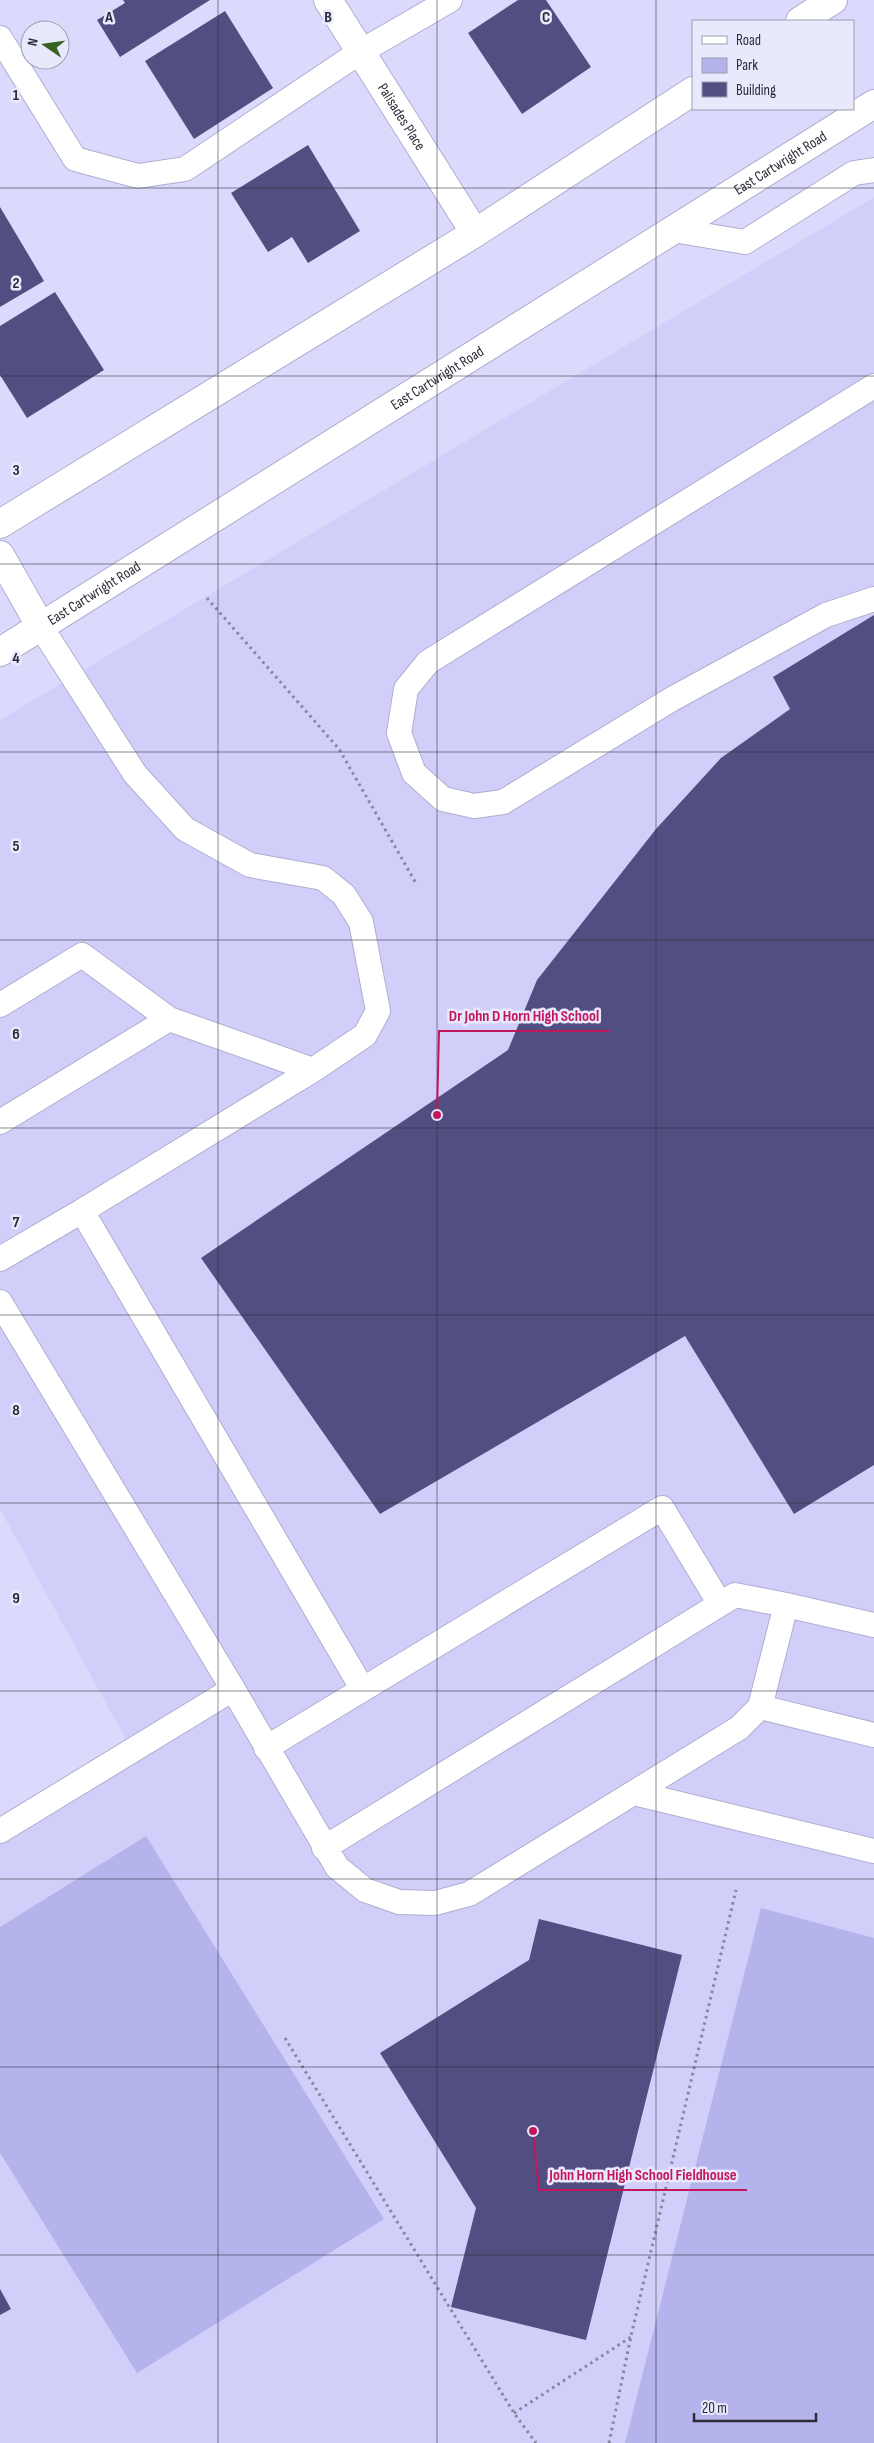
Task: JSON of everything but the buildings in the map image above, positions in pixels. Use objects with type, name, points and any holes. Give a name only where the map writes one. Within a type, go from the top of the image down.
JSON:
[{"type":"main road","name":"Palisades Place","points":[[328,0],[475,232]]},
{"type":"main road","points":[[802,20],[833,0]]},
{"type":"main road","points":[[0,524],[475,232],[692,92]]},
{"type":"main road","name":"East Cartwright Road","points":[[0,652],[874,104]]},
{"type":"main road","points":[[0,555],[41,627]]},
{"type":"lane","points":[[0,38],[75,159],[138,176],[185,169],[360,52],[450,0]]},
{"type":"lane","points":[[674,230],[745,242],[854,173],[874,170]]},
{"type":"lane","points":[[874,386],[428,662],[406,689],[399,733],[414,773],[443,799],[474,806],[503,802],[672,699],[818,619],[874,599]]},
{"type":"lane","points":[[0,1260],[313,1070],[364,1035],[378,1011],[361,922],[344,894],[323,878],[250,865],[185,828],[134,774],[41,627]]},
{"type":"lane","points":[[0,1005],[82,955],[169,1019],[313,1070]]},
{"type":"lane","points":[[0,1122],[169,1019]]},
{"type":"lane","points":[[82,1211],[362,1688]]},
{"type":"lane","points":[[0,1302],[233,1689],[324,1848],[337,1867],[366,1890],[399,1902],[435,1904],[469,1894],[739,1728],[760,1707],[786,1605]]},
{"type":"lane","points":[[266,1748],[362,1688],[662,1508],[720,1604]]},
{"type":"lane","points":[[324,1848],[735,1595],[874,1625]]},
{"type":"lane","points":[[0,1831],[233,1689]]},
{"type":"lane","points":[[760,1707],[874,1735]]},
{"type":"lane","points":[[634,1792],[874,1851]]},
{"type":"path","points":[[207,598],[339,749],[417,885]]},
{"type":"path","points":[[609,2443],[631,2336],[736,1890]]},
{"type":"path","points":[[285,2038],[514,2413],[536,2443]]},
{"type":"path","points":[[514,2413],[631,2336]]},
{"type":"shaded area","points":[[874,197],[874,2443],[0,2443],[0,1836],[131,1749],[0,1509],[0,720]]},
{"type":"green space","points":[[146,1836],[384,2219],[137,2373],[0,2153],[0,1927]]},
{"type":"green space","points":[[761,1908],[874,1938],[874,2443],[625,2443]]},
{"type":"place","name":"Dr John D Horn High School","points":[[437,1115]]},
{"type":"place","name":"John Horn High School Fieldhouse","points":[[533,2131]]}]
